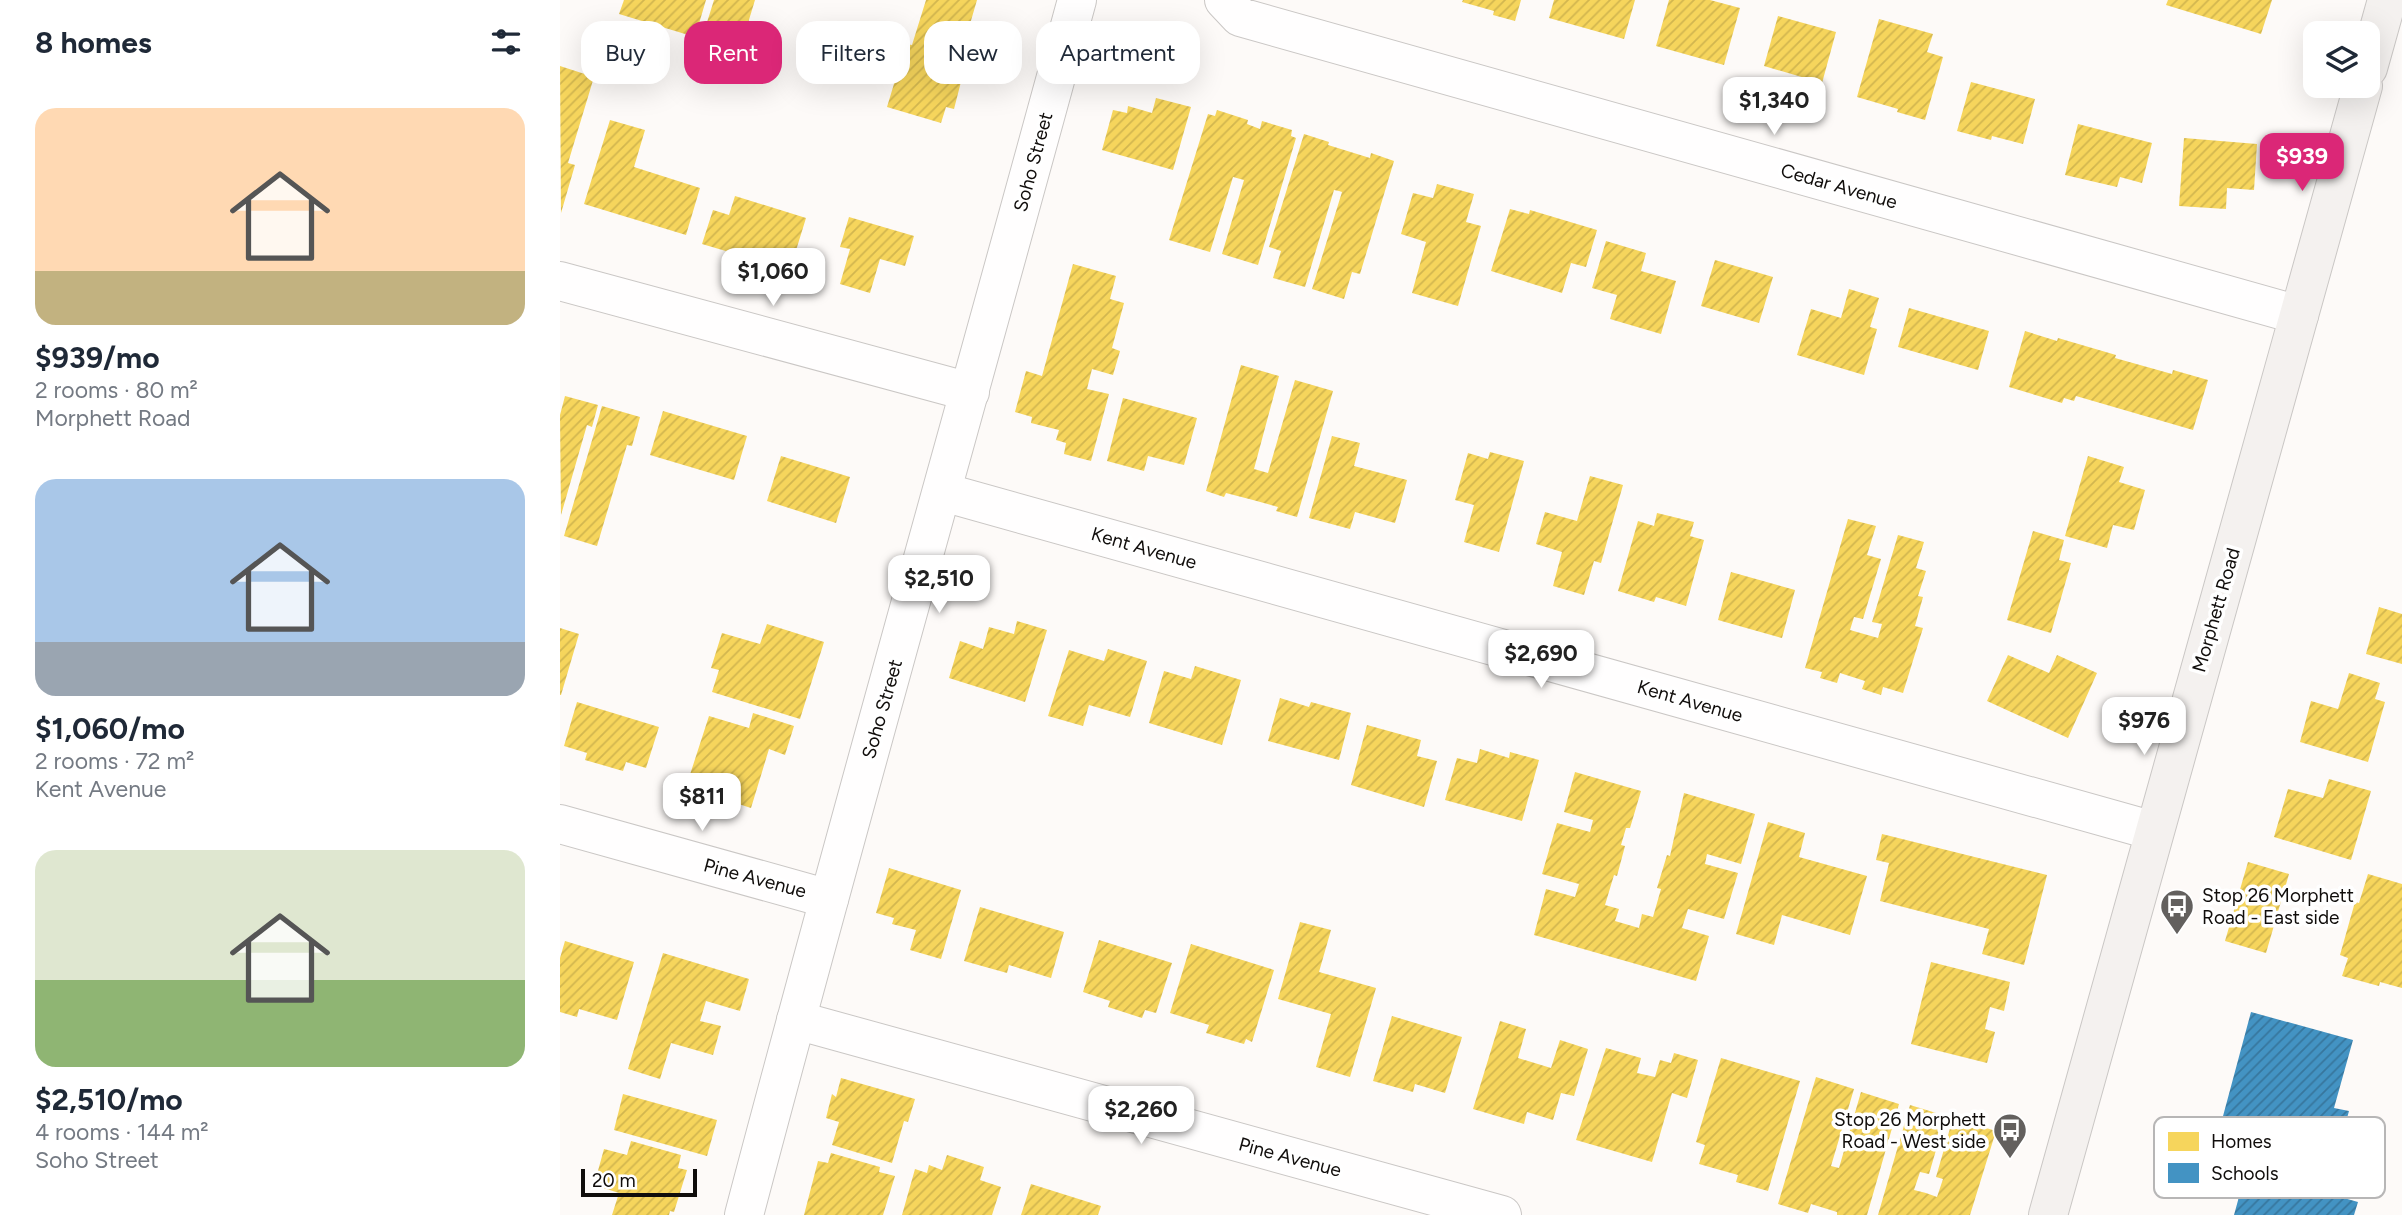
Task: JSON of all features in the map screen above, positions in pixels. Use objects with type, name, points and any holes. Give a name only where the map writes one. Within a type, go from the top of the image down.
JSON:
[{"type":"main road","points":[[2380,25],[2387,0]]},
{"type":"main road","name":"Morphett Road","points":[[2048,1215],[2360,98]]},
{"type":"street","name":"Soho Street","points":[[744,1215],[1077,0]]},
{"type":"street","name":"Cedar Avenue","points":[[1224,0],[1240,17],[2299,315]]},
{"type":"street","points":[[560,281],[970,392]]},
{"type":"street","name":"Kent Avenue","points":[[943,492],[2154,831]]},
{"type":"street","name":"Pine Avenue","points":[[560,824],[829,899]]},
{"type":"street","name":"Pine Avenue","points":[[796,1020],[1502,1215]]},
{"type":"building: Homes","points":[[624,0],[706,0],[700,21],[684,21],[684,34],[670,29],[670,21],[642,21],[619,14]]},
{"type":"building: Homes","points":[[714,0],[755,0],[749,21],[707,21]]},
{"type":"building: Homes","points":[[926,0],[977,0],[971,21],[924,21],[924,84],[960,84],[954,109],[946,107],[941,123],[887,107],[894,84],[910,84],[912,45]]},
{"type":"building: Homes","points":[[1521,0],[1515,21],[1493,15],[1494,11],[1462,2]]},
{"type":"building: Homes","points":[[1554,0],[1635,0],[1624,39],[1549,18]]},
{"type":"building: Homes","points":[[1669,0],[1710,0],[1740,8],[1724,65],[1656,46]]},
{"type":"building: Homes","points":[[2168,0],[2272,0],[2261,34],[2166,5]]},
{"type":"building: Homes","points":[[1778,16],[1836,32],[1822,83],[1764,66]]},
{"type":"building: Homes","points":[[1879,19],[1933,34],[1927,52],[1943,57],[1925,120],[1857,97]]},
{"type":"building: Homes","points":[[560,66],[581,73],[581,84],[592,84],[568,163],[575,165],[561,213]]},
{"type":"building: Homes","points":[[1971,82],[2035,99],[2023,144],[1992,136],[1991,140],[1957,131]]},
{"type":"building: Homes","points":[[1156,98],[1191,107],[1173,170],[1102,150],[1113,110],[1127,113],[1128,106],[1152,113]]},
{"type":"building: Homes","points":[[1217,110],[1248,120],[1247,124],[1260,129],[1262,121],[1292,130],[1291,136],[1296,138],[1258,265],[1222,254],[1244,180],[1233,177],[1210,252],[1169,240],[1208,114],[1215,116]]},
{"type":"building: Homes","points":[[610,120],[645,130],[634,167],[700,188],[686,235],[584,204]]},
{"type":"building: Homes","points":[[2078,124],[2152,143],[2142,183],[2120,177],[2117,187],[2065,175]]},
{"type":"building: Homes","points":[[1304,134],[1329,142],[1328,145],[1370,158],[1371,153],[1394,161],[1360,274],[1352,272],[1344,299],[1312,289],[1342,192],[1339,191],[1334,190],[1305,287],[1273,278],[1281,251],[1269,247]]},
{"type":"building: Homes","points":[[2184,138],[2257,144],[2254,190],[2227,188],[2226,209],[2179,206]]},
{"type":"building: Homes","points":[[1437,184],[1474,194],[1466,222],[1481,226],[1458,306],[1412,293],[1426,242],[1401,234],[1413,193],[1433,198]]},
{"type":"building: Homes","points":[[735,196],[806,218],[790,270],[702,244],[713,210],[729,215]]},
{"type":"building: Homes","points":[[1510,209],[1529,214],[1530,210],[1597,230],[1586,267],[1571,263],[1562,293],[1491,271]]},
{"type":"building: Homes","points":[[849,217],[914,236],[905,266],[880,259],[870,293],[840,284],[850,249],[840,247]]},
{"type":"building: Homes","points":[[1606,241],[1646,253],[1641,271],[1676,281],[1661,334],[1610,319],[1617,295],[1592,288]]},
{"type":"building: Homes","points":[[1715,260],[1773,277],[1759,323],[1701,306]]},
{"type":"building: Homes","points":[[1073,264],[1116,276],[1110,299],[1124,303],[1112,348],[1120,351],[1113,375],[1092,369],[1087,389],[1109,394],[1091,461],[1064,454],[1066,443],[1056,440],[1059,430],[1031,423],[1032,417],[1015,412],[1026,371],[1042,376]]},
{"type":"building: Homes","points":[[1849,289],[1879,298],[1870,327],[1877,329],[1864,375],[1797,355],[1811,309],[1841,318]]},
{"type":"building: Homes","points":[[1909,308],[1989,331],[1978,370],[1898,347]]},
{"type":"building: Homes","points":[[2025,331],[2057,341],[2058,338],[2172,374],[2173,370],[2208,380],[2193,430],[2076,396],[2074,401],[2064,398],[2062,403],[2009,387]]},
{"type":"building: Homes","points":[[1241,365],[1279,376],[1254,469],[1268,473],[1295,380],[1333,391],[1297,517],[1276,511],[1278,507],[1226,493],[1224,497],[1206,491]]},
{"type":"building: Homes","points":[[565,396],[598,405],[592,427],[587,425],[561,515],[560,415]]},
{"type":"building: Homes","points":[[1123,398],[1197,418],[1184,465],[1148,456],[1144,471],[1107,461]]},
{"type":"building: Homes","points":[[602,406],[640,417],[632,446],[627,445],[597,546],[564,536]]},
{"type":"building: Homes","points":[[663,411],[747,436],[734,480],[650,455]]},
{"type":"building: Homes","points":[[1332,436],[1360,443],[1354,466],[1407,480],[1395,523],[1355,512],[1350,529],[1309,518]]},
{"type":"building: Homes","points":[[1490,452],[1524,461],[1499,552],[1464,542],[1474,505],[1455,500],[1468,453],[1488,459]]},
{"type":"building: Homes","points":[[781,456],[850,477],[836,523],[767,501]]},
{"type":"building: Homes","points":[[2088,456],[2124,467],[2119,482],[2145,490],[2134,530],[2113,525],[2107,548],[2065,536]]},
{"type":"building: Homes","points":[[1590,476],[1623,485],[1601,563],[1594,561],[1584,595],[1553,586],[1562,552],[1536,544],[1545,512],[1577,521]]},
{"type":"building: Homes","points":[[1657,513],[1694,522],[1690,536],[1704,540],[1686,606],[1656,597],[1654,602],[1618,591],[1638,521],[1654,526]]},
{"type":"building: Homes","points":[[1848,519],[1876,526],[1867,555],[1881,559],[1863,619],[1854,617],[1850,630],[1878,638],[1882,624],[1872,622],[1898,535],[1924,542],[1916,568],[1926,571],[1918,596],[1923,597],[1915,626],[1923,628],[1903,693],[1883,687],[1881,695],[1862,689],[1865,681],[1840,673],[1837,683],[1820,678],[1822,672],[1805,668]]},
{"type":"building: Homes","points":[[2033,531],[2064,540],[2059,560],[2071,563],[2051,633],[2007,620]]},
{"type":"building: Homes","points":[[1731,572],[1795,590],[1782,638],[1718,620]]},
{"type":"building: Homes","points":[[2379,607],[2402,614],[2402,664],[2366,654]]},
{"type":"building: Homes","points":[[1017,621],[1047,630],[1025,702],[949,678],[960,641],[983,649],[989,627],[1014,634]]},
{"type":"building: Homes","points":[[767,624],[824,642],[800,719],[712,692],[719,670],[711,668],[722,633],[760,644]]},
{"type":"building: Homes","points":[[560,628],[579,634],[561,695],[560,695]]},
{"type":"building: Homes","points":[[1108,649],[1147,661],[1130,717],[1089,705],[1083,726],[1048,716],[1069,650],[1104,661]]},
{"type":"building: Homes","points":[[2008,655],[2049,673],[2057,655],[2097,673],[2068,738],[1987,701]]},
{"type":"building: Homes","points":[[1195,666],[1241,680],[1222,745],[1149,723],[1164,671],[1191,679]]},
{"type":"building: Homes","points":[[2349,673],[2380,683],[2375,699],[2385,702],[2368,762],[2300,742],[2311,701],[2338,709]]},
{"type":"building: Homes","points":[[1280,698],[1309,707],[1311,702],[1351,713],[1339,760],[1268,741]]},
{"type":"building: Homes","points":[[577,702],[659,727],[646,768],[626,762],[623,771],[585,760],[587,753],[564,746]]},
{"type":"building: Homes","points":[[753,713],[794,726],[785,755],[769,749],[751,808],[686,787],[709,716],[749,728]]},
{"type":"building: Homes","points":[[1367,725],[1421,740],[1417,756],[1437,761],[1424,807],[1351,785]]},
{"type":"building: Homes","points":[[1480,749],[1509,758],[1510,752],[1539,760],[1522,821],[1445,800],[1457,758],[1477,763]]},
{"type":"building: Homes","points":[[1575,772],[1641,791],[1630,828],[1626,828],[1621,845],[1625,846],[1617,876],[1614,875],[1605,905],[1619,909],[1615,921],[1639,928],[1642,914],[1653,917],[1661,889],[1657,888],[1667,855],[1670,856],[1684,793],[1755,814],[1741,864],[1707,854],[1705,864],[1738,873],[1724,919],[1688,909],[1682,928],[1709,936],[1696,981],[1534,935],[1546,889],[1575,897],[1579,884],[1542,874],[1557,823],[1590,832],[1593,820],[1564,812]]},
{"type":"building: Homes","points":[[2329,779],[2371,791],[2351,860],[2274,837],[2288,789],[2323,798]]},
{"type":"building: Homes","points":[[1768,822],[1805,833],[1799,857],[1867,876],[1850,935],[1782,915],[1774,945],[1736,934]]},
{"type":"building: Homes","points":[[1882,834],[2047,875],[2024,965],[1982,954],[1989,929],[1880,901],[1889,863],[1876,860]]},
{"type":"building: Homes","points":[[2248,862],[2289,874],[2266,953],[2225,941]]},
{"type":"building: Homes","points":[[889,868],[961,890],[941,959],[910,950],[916,930],[892,924],[894,918],[876,913]]},
{"type":"building: Homes","points":[[2368,874],[2402,884],[2402,988],[2380,982],[2379,986],[2342,976],[2348,958],[2340,955],[2355,902],[2359,903]]},
{"type":"building: Homes","points":[[980,907],[1064,932],[1051,978],[1009,965],[1007,973],[964,961]]},
{"type":"building: Homes","points":[[1300,922],[1331,930],[1319,972],[1376,988],[1350,1077],[1316,1067],[1331,1014],[1278,999]]},
{"type":"building: Homes","points":[[1099,940],[1172,963],[1156,1013],[1145,1010],[1142,1018],[1108,1007],[1110,1001],[1083,992]]},
{"type":"building: Homes","points":[[565,941],[634,962],[617,1020],[579,1009],[577,1017],[560,1012],[560,958]]},
{"type":"building: Homes","points":[[1191,944],[1274,970],[1252,1042],[1246,1039],[1244,1044],[1206,1033],[1209,1025],[1170,1013]]},
{"type":"building: Homes","points":[[663,953],[749,979],[740,1011],[706,1001],[700,1021],[721,1026],[713,1055],[671,1043],[660,1079],[628,1069]]},
{"type":"building: Homes","points":[[1931,962],[2010,982],[2004,1011],[1990,1007],[1985,1029],[1995,1032],[1987,1063],[1911,1044]]},
{"type":"building: Homes","points":[[1392,1016],[1462,1037],[1445,1093],[1415,1084],[1413,1092],[1373,1081]]},
{"type":"building: Homes","points":[[1500,1021],[1526,1029],[1518,1058],[1551,1068],[1560,1040],[1588,1049],[1574,1096],[1561,1093],[1553,1120],[1527,1112],[1524,1124],[1473,1109]]},
{"type":"building: Homes","points":[[1606,1048],[1641,1058],[1637,1073],[1655,1077],[1660,1060],[1671,1063],[1674,1053],[1698,1060],[1687,1098],[1672,1093],[1652,1162],[1576,1140]]},
{"type":"building: Homes","points":[[1721,1058],[1800,1081],[1768,1191],[1736,1182],[1738,1175],[1699,1164],[1705,1145],[1696,1142]]},
{"type":"building: Homes","points":[[1816,1077],[1854,1089],[1831,1166],[1839,1168],[1861,1092],[1899,1104],[1867,1215],[1837,1215],[1837,1212],[1811,1204],[1808,1213],[1778,1204]]},
{"type":"building: Homes","points":[[841,1078],[915,1099],[908,1122],[904,1121],[892,1163],[832,1145],[839,1122],[826,1118],[832,1094],[836,1097]]},
{"type":"building: Homes","points":[[623,1094],[717,1120],[707,1156],[614,1130]]},
{"type":"building: Homes","points":[[1910,1105],[1946,1116],[1929,1174],[1920,1172],[1914,1190],[1937,1197],[1943,1179],[1936,1177],[1953,1118],[1996,1131],[1970,1215],[1878,1215]]},
{"type":"building: Homes","points":[[631,1141],[681,1155],[678,1168],[687,1170],[674,1212],[670,1211],[669,1215],[612,1215],[619,1193],[594,1185],[604,1149],[627,1155]]},
{"type":"building: Homes","points":[[831,1153],[880,1167],[879,1172],[895,1176],[883,1215],[804,1215],[818,1161],[828,1163]]},
{"type":"building: Homes","points":[[947,1155],[984,1167],[980,1180],[1001,1187],[992,1215],[902,1215],[915,1169],[927,1173],[929,1165],[942,1170]]},
{"type":"building: Homes","points":[[1031,1184],[1101,1206],[1098,1215],[1021,1215]]},
{"type":"building: Schools","points":[[2251,1012],[2353,1040],[2334,1108],[2349,1111],[2347,1117],[2223,1117]]},
{"type":"building: Schools","points":[[2239,1198],[2344,1198],[2358,1202],[2354,1215],[2234,1215]]},
{"type":"place","name":"Stop 26 Morphett Road - East side","points":[[2177,936]]},
{"type":"place","name":"Stop 26 Morphett Road - West side","points":[[2010,1160]]}]
